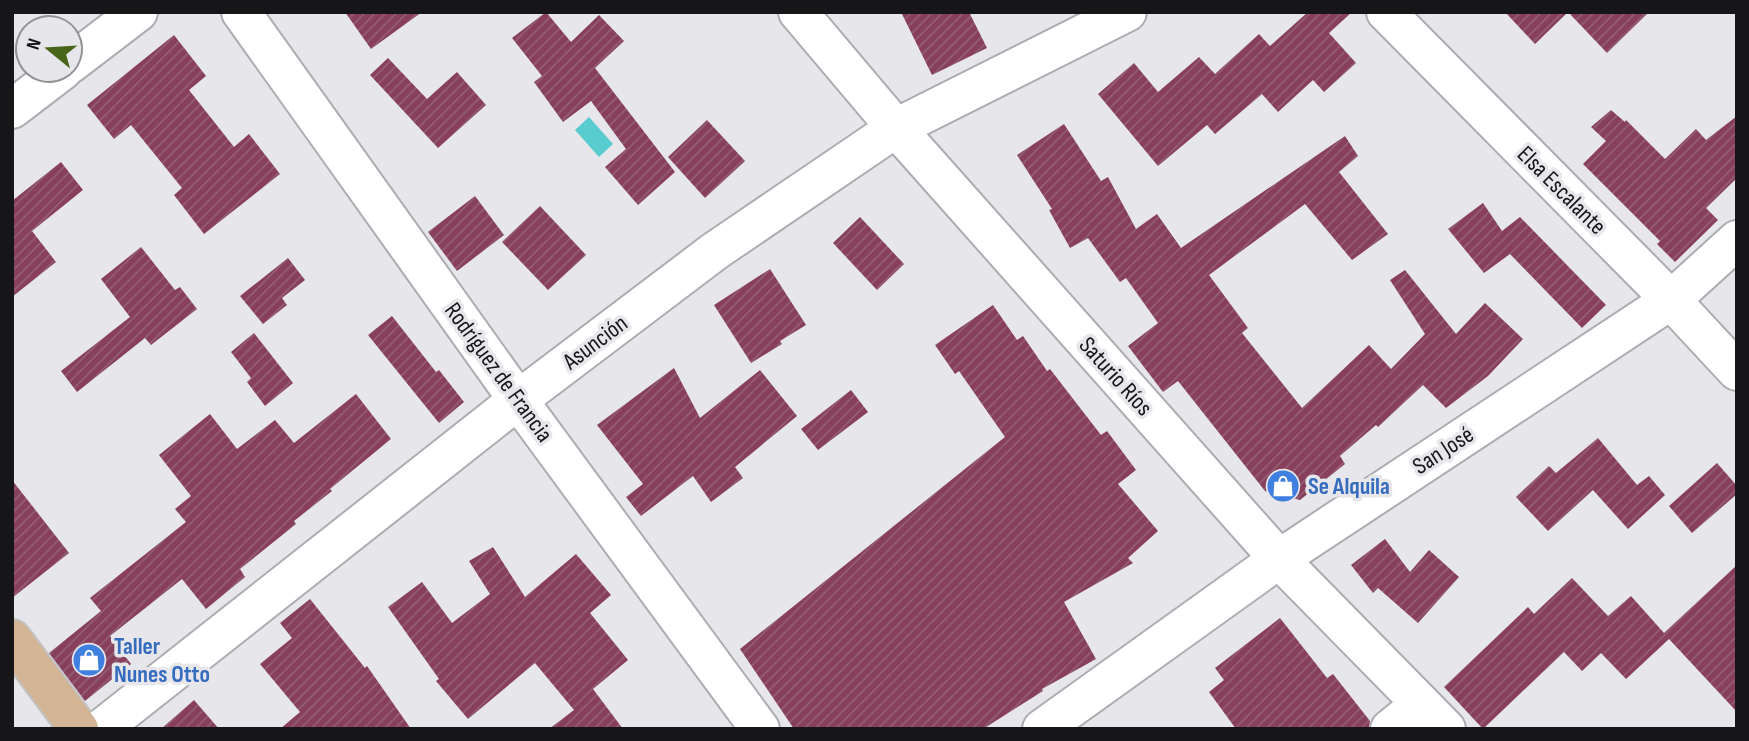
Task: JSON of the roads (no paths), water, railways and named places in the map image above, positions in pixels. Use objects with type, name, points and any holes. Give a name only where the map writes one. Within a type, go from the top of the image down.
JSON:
[{"type":"main road","points":[[12,639],[79,729]]},
{"type":"street","points":[[84,53],[138,12]]},
{"type":"street","name":"Rodríguez de Francia","points":[[241,12],[518,400],[760,729]]},
{"type":"street","name":"Saturio Ríos","points":[[797,12],[896,128],[1279,559],[1433,716]]},
{"type":"street","name":"Asunción","points":[[101,729],[518,400],[715,251],[896,128],[1127,12]]},
{"type":"street","name":"Elsa Escalante","points":[[1386,12],[1671,300],[1737,371]]},
{"type":"street","points":[[12,109],[45,84]]},
{"type":"street","name":"San José","points":[[1042,729],[1279,559],[1671,300],[1737,240]]},
{"type":"street","points":[[1390,729],[1433,716]]},
{"type":"water","points":[[589,117],[613,144],[599,157],[575,130]]},
{"type":"place","name":"Se Alquila","points":[[1283,486]]},
{"type":"place","name":"Taller Nunes Otto","points":[[89,660]]}]
